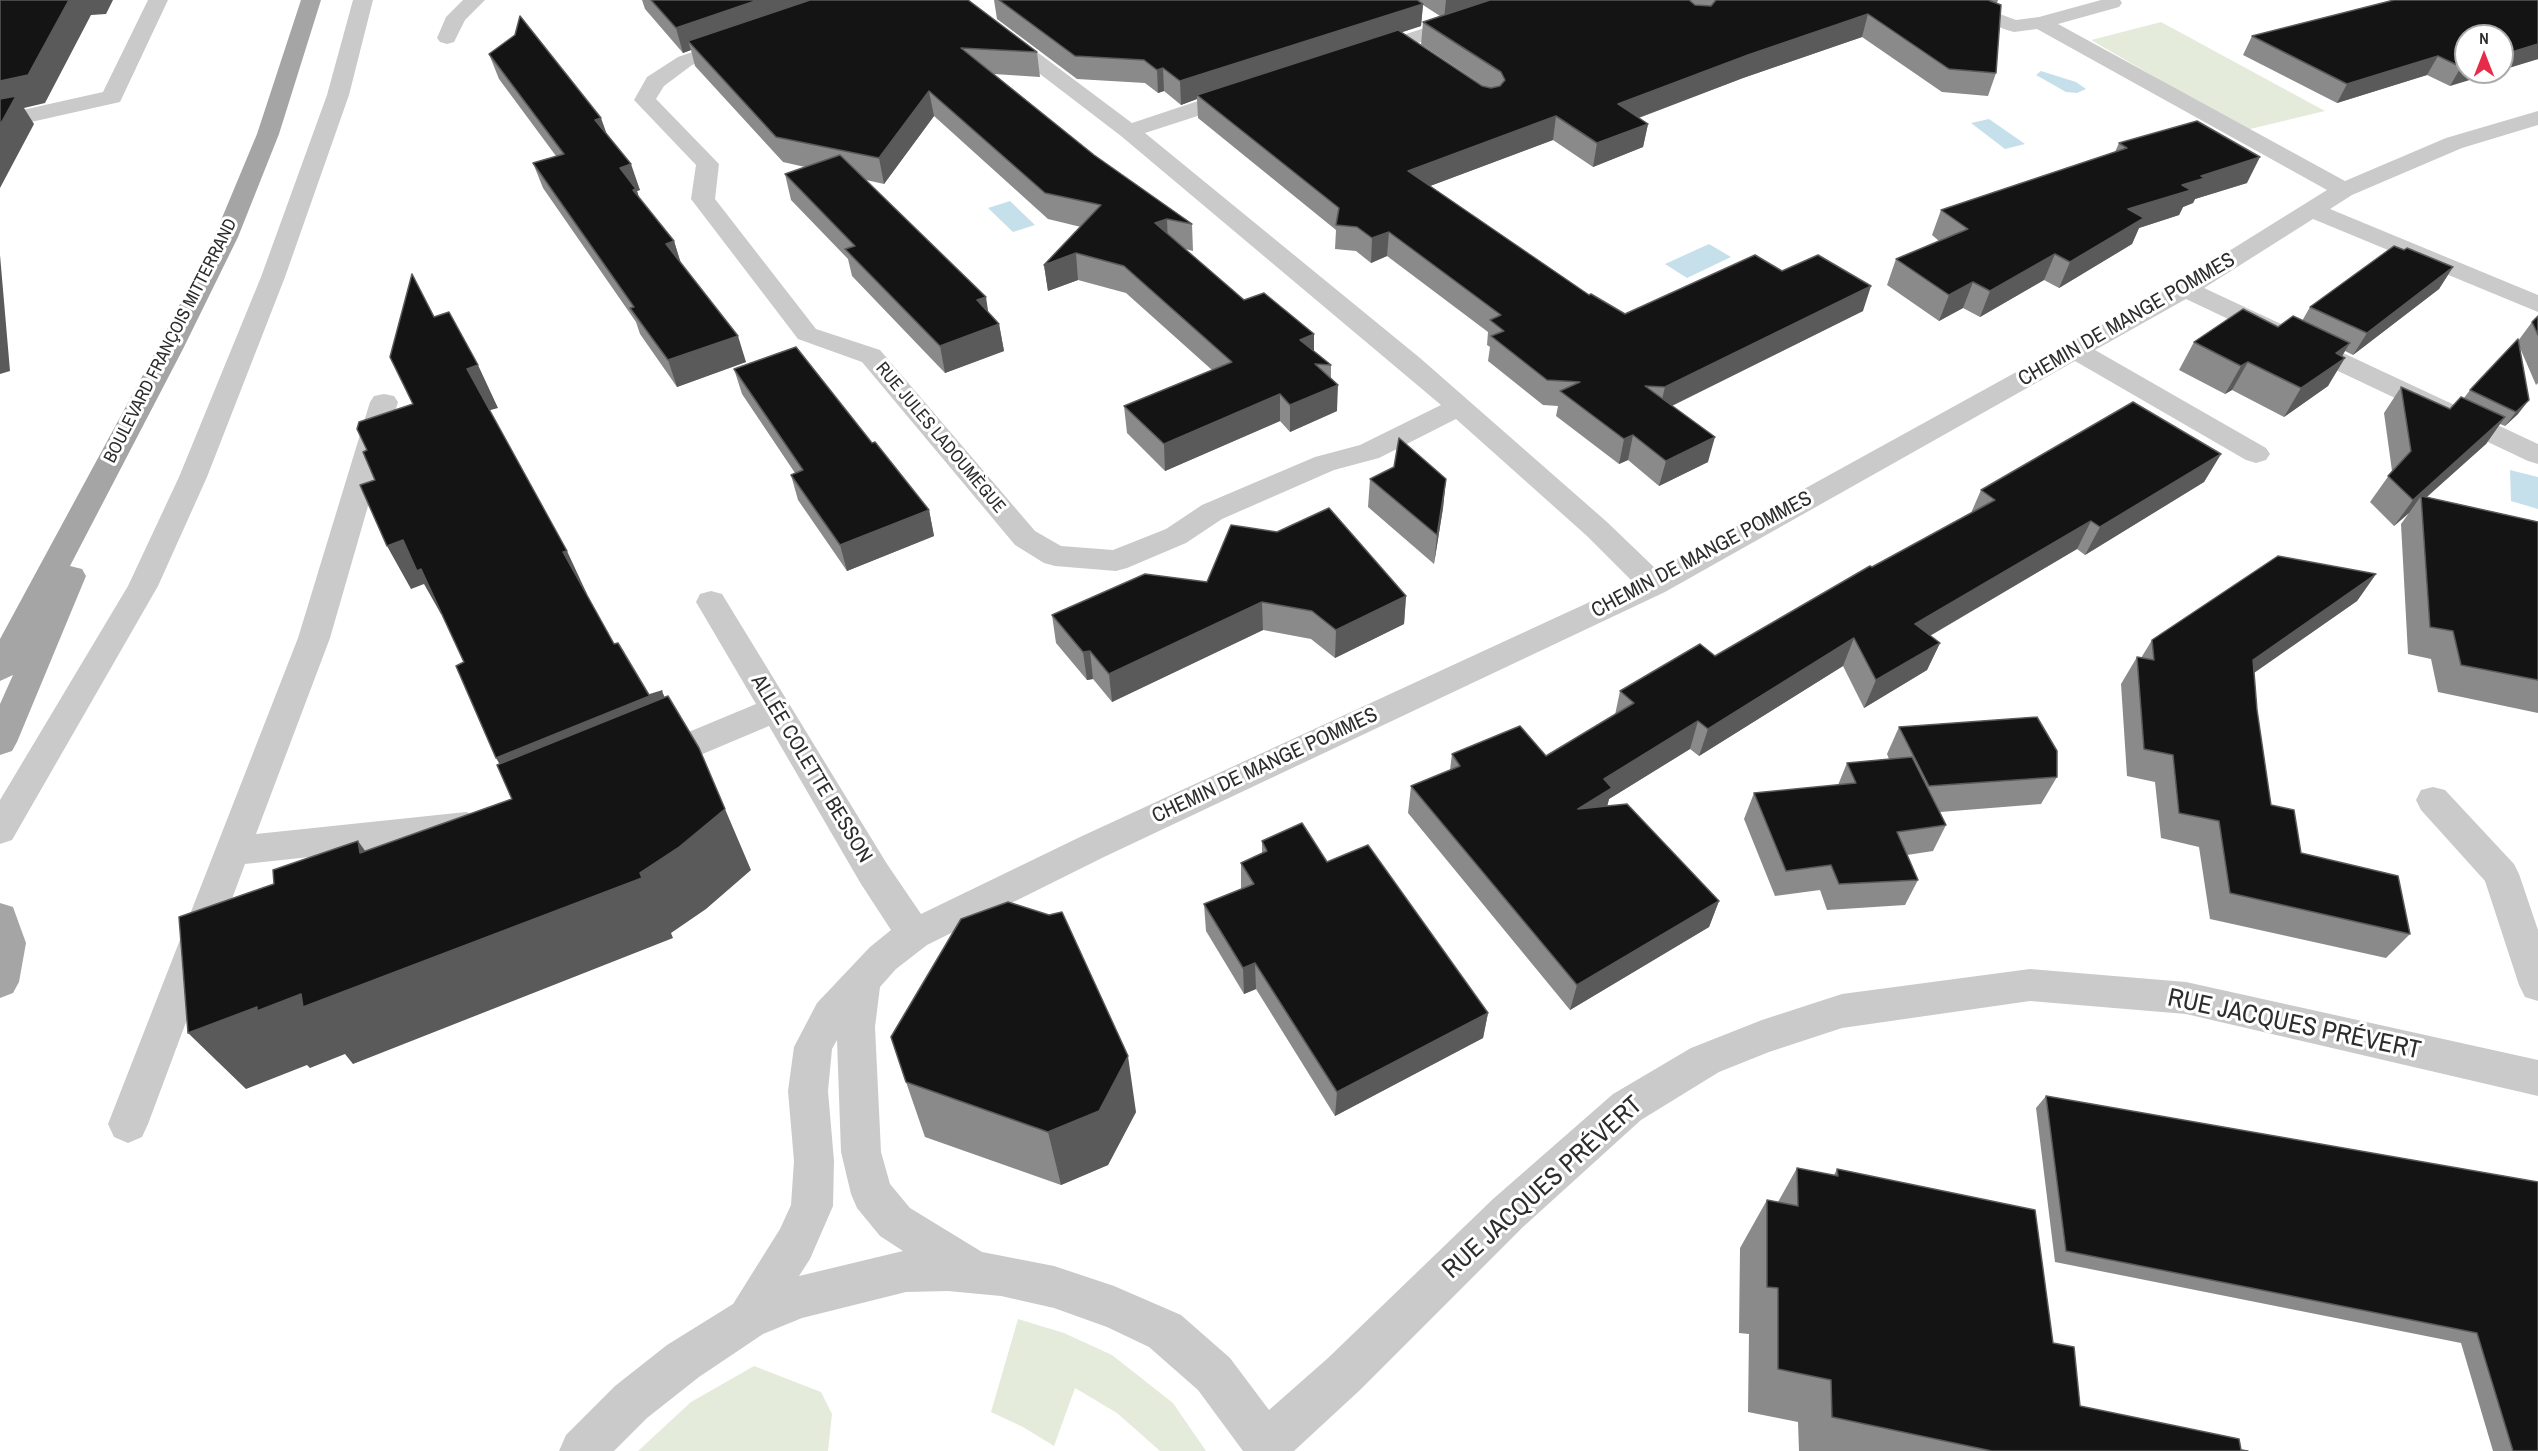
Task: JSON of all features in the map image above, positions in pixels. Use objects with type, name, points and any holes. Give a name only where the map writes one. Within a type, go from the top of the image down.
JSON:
[{"type":"main road","name":"BOULEVARD FRANÇOIS MITTERRAND","points":[[0,669],[170,349],[226,237],[268,134],[311,0]]},
{"type":"main road","points":[[0,742],[170,349]]},
{"type":"main road","points":[[0,918],[8,943],[0,982]]},
{"type":"street","points":[[0,122],[112,97],[158,0]]},
{"type":"street","points":[[0,830],[143,586],[193,477],[273,277],[334,106],[363,0]]},
{"type":"street","points":[[447,38],[456,17],[475,0]]},
{"type":"street","points":[[948,0],[966,8],[1129,131],[1458,406],[1597,529],[1654,585]]},
{"type":"street","points":[[1354,57],[1399,42],[1432,22],[1529,0]]},
{"type":"street","points":[[1943,0],[2014,26],[2040,23],[2112,3]]},
{"type":"street","points":[[2040,23],[2344,190]]},
{"type":"street","name":"RUE JULES LADOUMÈGUE","points":[[762,34],[685,61],[655,82],[645,100],[708,164],[703,199],[807,334],[871,356],[1025,538],[1055,556],[1116,561],[1176,536],[1212,512],[1325,463],[1369,452],[1458,406]]},
{"type":"street","points":[[1399,42],[1419,56]]},
{"type":"street","points":[[1129,131],[1253,90]]},
{"type":"street","name":"CHEMIN DE MANGE POMMES","points":[[748,1319],[795,1244],[812,1206],[814,1161],[808,1091],[813,1047],[831,1015],[883,958],[914,934],[1103,842],[1654,585],[2185,290],[2344,190],[2454,143],[2538,118]]},
{"type":"street","points":[[2311,210],[2538,304]]},
{"type":"street","points":[[2185,290],[2538,455]]},
{"type":"street","points":[[2077,351],[2256,454]]},
{"type":"street","points":[[128,1124],[314,638],[384,402]]},
{"type":"street","name":"ALLÉE COLETTE BESSON","points":[[711,602],[874,874],[914,934]]},
{"type":"street","points":[[626,772],[775,710]]},
{"type":"street","points":[[2433,800],[2501,874],[2538,985]]},
{"type":"street","points":[[232,851],[494,823]]},
{"type":"street","points":[[862,982],[856,1027],[861,1152],[872,1194],[895,1222],[974,1272]]},
{"type":"street","name":"RUE JACQUES PRÉVERT","points":[[1269,1447],[1508,1213],[1627,1107],[1705,1060],[1762,1037],[1842,1011],[2030,985],[2186,998],[2538,1078]]},
{"type":"street","points":[[582,1451],[631,1402],[683,1360],[748,1319],[800,1297],[906,1271],[948,1269],[1001,1275],[1054,1287],[1114,1308],[1165,1331],[1214,1374],[1269,1447]]},
{"type":"green space","points":[[2161,22],[2325,111],[2246,130],[2091,40]]},
{"type":"green space","points":[[1018,1319],[1064,1333],[1112,1355],[1173,1403],[1206,1451],[1160,1451],[1117,1413],[1075,1388],[1054,1446],[1023,1427],[991,1412]]},
{"type":"green space","points":[[754,1366],[821,1392],[832,1414],[828,1451],[638,1451],[691,1402]]},
{"type":"water","points":[[2041,71],[2076,82],[2086,89],[2077,93],[2066,92],[2036,75]]},
{"type":"water","points":[[1989,119],[2025,144],[2005,149],[1971,123]]},
{"type":"water","points":[[1010,201],[1035,225],[1013,232],[988,208]]},
{"type":"water","points":[[1709,244],[1731,257],[1687,278],[1665,264]]},
{"type":"water","points":[[2510,470],[2538,477],[2538,509],[2511,501]]},
{"type":"building","points":[[0,0],[69,0],[28,75],[0,81]]},
{"type":"building","points":[[651,0],[758,0],[676,28]]},
{"type":"building","points":[[810,0],[968,0],[1037,52],[961,48],[1094,155],[1192,224],[1167,219],[1155,223],[1244,300],[1264,293],[1314,334],[1300,340],[1331,365],[1315,364],[1338,385],[1290,405],[1280,394],[1164,444],[1124,406],[1232,362],[1124,266],[1076,253],[1044,265],[1101,205],[1045,193],[929,91],[879,158],[776,137],[688,41]]},
{"type":"building","points":[[999,0],[1417,0],[1423,4],[1180,81],[1163,68],[1157,70],[1144,60],[1075,56]]},
{"type":"building","points":[[1490,0],[1689,0],[1695,5],[1711,6],[1716,0],[1988,0],[2001,5],[1996,73],[1949,69],[1868,14],[1748,55],[1618,104],[1648,124],[1597,143],[1556,116],[1408,171],[1589,295],[1591,294],[1625,314],[1755,255],[1782,271],[1818,255],[1871,286],[1665,387],[1645,386],[1715,437],[1666,461],[1633,435],[1624,439],[1560,391],[1580,382],[1547,380],[1491,336],[1504,331],[1490,320],[1501,315],[1389,232],[1372,238],[1357,227],[1336,225],[1339,208],[1197,95],[1398,30],[1482,86],[1491,88],[1500,86],[1505,80],[1501,72],[1423,22]]},
{"type":"building","points":[[2394,0],[2538,0],[2538,44],[2514,51],[2514,24],[2454,24],[2454,64],[2438,56],[2347,84],[2252,36]]},
{"type":"building","points":[[520,16],[601,118],[595,120],[631,164],[620,168],[636,189],[633,190],[674,241],[666,244],[738,336],[668,360],[630,308],[634,307],[533,163],[564,154],[489,54],[515,35]]},
{"type":"building","points":[[16,96],[0,125],[0,99]]},
{"type":"building","points":[[2197,121],[2260,157],[2201,176],[2205,178],[2182,185],[2191,190],[2128,209],[2144,218],[2070,262],[2055,254],[1990,291],[1973,282],[1949,295],[1896,259],[1968,229],[1941,210],[2127,148],[2119,143]]},
{"type":"building","points":[[840,155],[986,297],[977,300],[999,324],[940,346],[845,249],[855,246],[785,174]]},
{"type":"building","points":[[2394,246],[2404,250],[2407,248],[2453,267],[2367,333],[2310,307]]},
{"type":"building","points":[[412,274],[434,317],[449,312],[478,365],[467,369],[567,551],[563,552],[614,644],[618,643],[649,695],[662,691],[496,758],[456,666],[464,662],[421,569],[417,571],[403,540],[387,546],[360,485],[375,480],[363,452],[367,450],[357,429],[359,422],[413,404],[390,357]]},
{"type":"building","points":[[2243,309],[2278,327],[2293,316],[2350,343],[2336,353],[2345,358],[2301,388],[2248,362],[2241,366],[2194,342]]},
{"type":"building","points":[[2538,316],[2538,335],[2532,322]]},
{"type":"building","points":[[2518,339],[2529,400],[2516,412],[2470,390]]},
{"type":"building","points":[[796,347],[872,443],[875,442],[929,510],[840,545],[791,475],[803,470],[734,369]]},
{"type":"building","points":[[2401,387],[2450,409],[2461,397],[2505,417],[2413,500],[2388,476],[2411,451]]},
{"type":"building","points":[[2133,402],[2221,454],[2100,527],[2091,521],[1915,624],[1940,643],[1876,680],[1854,638],[1708,729],[1698,721],[1604,779],[1612,788],[1578,809],[1627,804],[1719,901],[1577,985],[1411,786],[1460,766],[1452,754],[1520,726],[1546,756],[1634,703],[1620,691],[1700,644],[1715,656],[1870,566],[1872,567],[1995,500],[1981,490]]},
{"type":"building","points":[[1399,438],[1446,479],[1437,535],[1370,479],[1394,467]]},
{"type":"building","points":[[2421,496],[2538,522],[2538,680],[2461,665],[2453,631],[2430,627]]},
{"type":"building","points":[[1329,508],[1406,596],[1336,630],[1312,611],[1262,602],[1109,674],[1090,651],[1083,652],[1052,615],[1145,574],[1207,582],[1231,525],[1277,532]]},
{"type":"building","points":[[2278,556],[2376,574],[2253,660],[2257,710],[2271,805],[2294,810],[2301,853],[2398,876],[2410,934],[2230,893],[2219,821],[2179,813],[2173,755],[2144,749],[2137,657],[2154,660],[2152,640]]},
{"type":"building","points":[[668,696],[699,748],[725,809],[678,848],[640,873],[642,878],[303,1007],[301,994],[257,1011],[257,1007],[188,1033],[179,917],[274,884],[273,870],[358,841],[360,853],[512,799],[497,765]]},
{"type":"building","points":[[2037,717],[2057,751],[2057,777],[1929,786],[1899,727]]},
{"type":"building","points":[[1912,757],[1946,825],[1897,832],[1918,880],[1839,884],[1831,865],[1786,871],[1754,793],[1856,783],[1847,763]]},
{"type":"building","points":[[1302,823],[1327,862],[1368,845],[1488,1013],[1337,1092],[1255,963],[1243,968],[1204,904],[1254,884],[1241,863],[1267,851],[1262,841]]},
{"type":"building","points":[[1008,902],[1049,915],[1062,912],[1128,1056],[1099,1111],[1048,1132],[906,1082],[891,1037],[961,919]]},
{"type":"building","points":[[2046,1096],[2538,1182],[2538,1451],[2513,1451],[2477,1333],[2066,1251]]},
{"type":"building","points":[[1797,1168],[1838,1176],[1837,1169],[2035,1210],[2053,1343],[2074,1347],[2080,1406],[2239,1439],[2241,1450],[2248,1451],[1992,1451],[1832,1417],[1831,1380],[1778,1369],[1778,1288],[1767,1287],[1767,1200],[1798,1206]]}]
